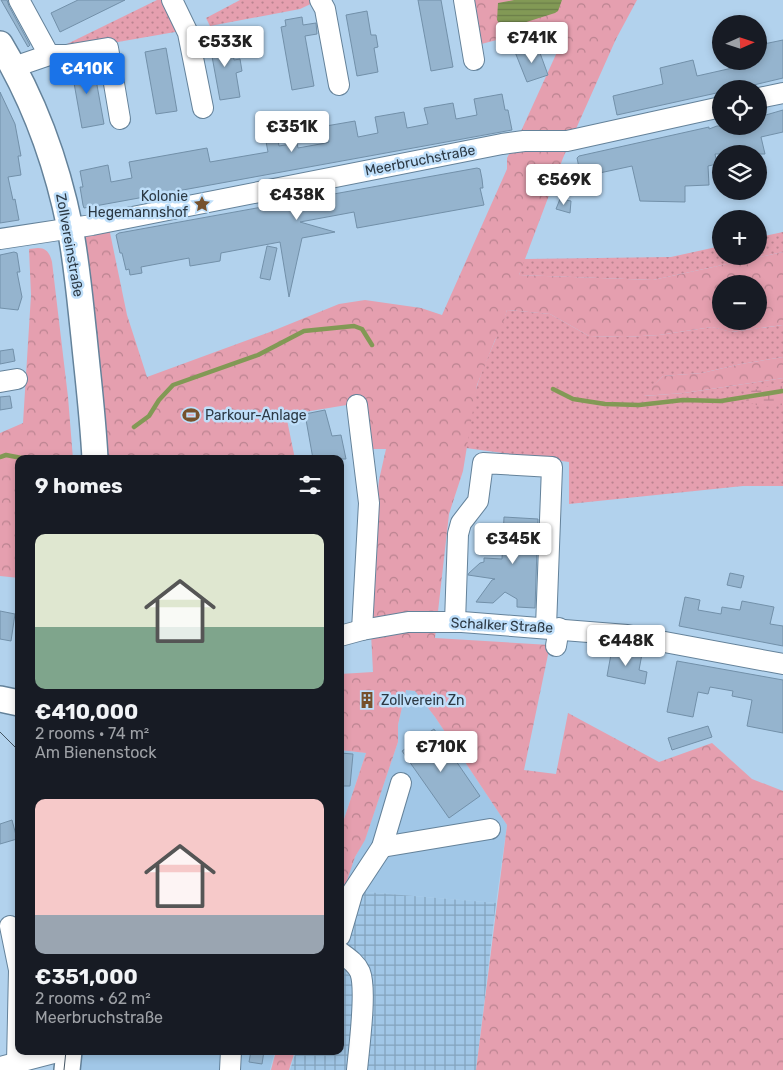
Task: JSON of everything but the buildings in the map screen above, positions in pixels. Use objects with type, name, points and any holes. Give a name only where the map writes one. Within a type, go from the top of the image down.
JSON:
[{"type":"main road","name":"Zollvereinstraße","points":[[0,44],[14,67],[38,119],[59,184],[70,228],[84,334],[95,455]]},
{"type":"main road","points":[[0,684],[15,687]]},
{"type":"main road","points":[[0,699],[15,702]]},
{"type":"main road","points":[[67,1070],[68,1055]]},
{"type":"street","points":[[19,0],[49,55]]},
{"type":"street","points":[[172,0],[188,33],[203,108]]},
{"type":"street","points":[[320,0],[325,9],[339,85]]},
{"type":"street","points":[[464,0],[474,60]]},
{"type":"street","points":[[14,67],[49,55],[66,55],[108,48],[120,119]]},
{"type":"street","points":[[767,96],[783,93]]},
{"type":"street","name":"Meerbruchstraße","points":[[0,239],[70,228],[502,144],[524,141],[567,141],[712,109]]},
{"type":"street","points":[[357,405],[369,503],[362,630]]},
{"type":"street","points":[[455,622],[458,534],[461,523],[478,500],[483,463],[552,467],[554,634]]},
{"type":"street","name":"Schalker Straße","points":[[344,635],[408,622],[455,622],[554,634],[626,635],[783,664]]},
{"type":"street","points":[[344,922],[353,891],[382,847],[401,783]]},
{"type":"street","points":[[382,847],[490,829]]},
{"type":"street","points":[[10,926],[15,950]]},
{"type":"street","points":[[344,956],[356,966],[362,978],[363,994],[357,1070]]},
{"type":"street","points":[[15,1008],[9,1065],[46,1055]]},
{"type":"street","points":[[230,1070],[231,1055]]},
{"type":"shaded area","points":[[514,0],[562,0],[558,11],[555,13],[520,24],[501,26],[497,20],[498,3]]},
{"type":"shaded area","points":[[406,690],[415,691],[435,717],[507,825],[496,903],[344,890],[355,857],[365,839],[398,742],[398,725]]},
{"type":"shaded area","points":[[344,750],[366,753],[344,819]]},
{"type":"shaded area","points":[[344,890],[496,903],[476,1070],[290,1070],[295,1055],[344,1055]]},
{"type":"shaded area","points":[[70,1055],[274,1055],[270,1070],[68,1070]]},
{"type":"green space","points":[[157,0],[168,0],[182,28],[175,32],[78,49],[63,46]]},
{"type":"green space","points":[[240,0],[317,1],[300,9],[210,26],[206,18]]},
{"type":"green space","points":[[462,0],[637,0],[616,39],[563,158],[519,275],[653,280],[723,265],[767,265],[767,255],[783,252],[783,325],[767,327],[767,275],[712,275],[712,327],[659,335],[625,337],[589,336],[550,314],[507,310],[501,331],[495,340],[477,385],[463,471],[449,514],[435,638],[550,645],[524,770],[556,774],[568,713],[659,762],[712,743],[752,779],[783,791],[783,1070],[476,1070],[507,825],[435,717],[415,691],[406,690],[398,725],[398,742],[365,840],[355,857],[344,889],[344,819],[366,753],[344,750],[344,674],[373,672],[370,614],[372,559],[379,480],[386,449],[365,449],[359,403],[286,415],[294,455],[97,455],[71,229],[108,223],[127,315],[147,377],[270,332],[339,304],[365,300],[421,308],[442,315],[507,169],[507,158],[568,28],[557,24],[470,47]]},
{"type":"green space","points":[[783,232],[783,252],[767,255],[767,235]]},
{"type":"green space","points":[[712,248],[712,265],[723,265],[653,280],[519,275],[524,259],[671,257]]},
{"type":"green space","points":[[29,249],[44,249],[48,252],[52,262],[68,397],[73,455],[15,455],[15,578],[0,576],[0,433],[23,423],[31,295]]},
{"type":"green space","points":[[507,310],[550,314],[589,336],[625,337],[659,335],[712,327],[712,330],[732,332],[767,330],[767,327],[783,325],[783,357],[702,373],[663,376],[644,396],[684,393],[783,378],[783,486],[743,486],[569,504],[569,462],[466,448],[476,390]]},
{"type":"green space","points":[[723,330],[746,330],[731,332]]},
{"type":"green space","points":[[783,357],[783,378],[684,393],[643,396],[663,376],[702,373]]},
{"type":"green space","points":[[783,383],[783,405],[759,406],[746,401],[749,391]]},
{"type":"green space","points":[[275,1055],[294,1055],[289,1070],[271,1070]]},
{"type":"waterway","points":[[134,427],[149,416],[159,400],[173,385],[258,355],[304,331],[354,326],[362,329],[372,345]]},
{"type":"waterway","points":[[553,389],[573,399],[605,404],[639,405],[683,400],[721,401],[783,391]]},
{"type":"waterway","points":[[0,457],[6,455],[15,457]]},
{"type":"tram line","points":[[0,732],[15,747]]},
{"type":"tram line","points":[[64,1070],[66,1055]]},
{"type":"place","name":"Kolonie Hegemannshof","points":[[202,204]]},
{"type":"place","name":"Parkour-Anlage","points":[[191,415]]},
{"type":"place","name":"Zollverein Zn","points":[[367,700]]}]
